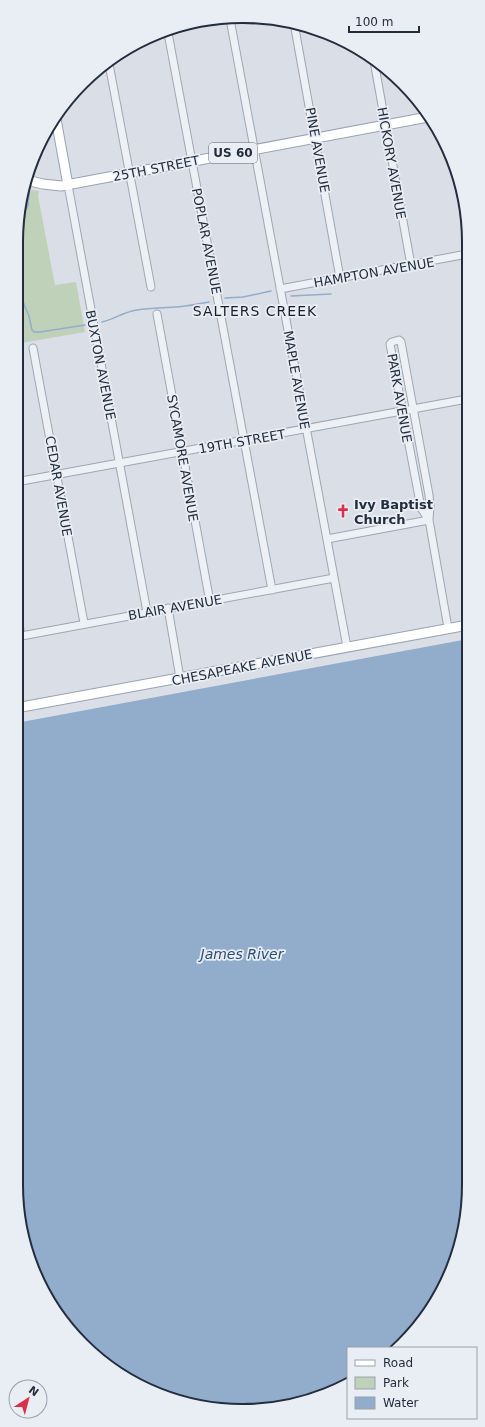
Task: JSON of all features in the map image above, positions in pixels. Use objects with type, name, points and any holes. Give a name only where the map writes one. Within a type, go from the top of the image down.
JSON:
[{"type":"main road","name":"25TH STREET","points":[[32,181],[56,186],[68,185],[423,118]]},
{"type":"main road","name":"BUXTON AVENUE","points":[[57,125],[68,185]]},
{"type":"main road","name":"CHESAPEAKE AVENUE","points":[[23,707],[462,626]]},
{"type":"street","name":"MAPLE AVENUE","points":[[231,23],[347,647]]},
{"type":"street","name":"PINE AVENUE","points":[[295,29],[340,278]]},
{"type":"street","name":"POPLAR AVENUE","points":[[169,36],[272,590]]},
{"type":"street","name":"HICKORY AVENUE","points":[[375,67],[411,265]]},
{"type":"street","points":[[110,68],[151,287]]},
{"type":"street","name":"BUXTON AVENUE","points":[[68,185],[147,612]]},
{"type":"street","name":"HAMPTON AVENUE","points":[[280,289],[462,255]]},
{"type":"street","name":"SYCAMORE AVENUE","points":[[157,314],[181,452],[210,602]]},
{"type":"street","name":"PARK AVENUE","points":[[429,520],[421,508],[390,344],[399,340],[401,342],[429,494],[429,520],[448,628]]},
{"type":"street","name":"CEDAR AVENUE","points":[[33,348],[84,623]]},
{"type":"street","name":"19TH STREET","points":[[23,481],[462,400]]},
{"type":"street","name":"PARK AVENUE","points":[[412,462],[423,459]]},
{"type":"street","points":[[327,539],[429,520]]},
{"type":"street","name":"BLAIR AVENUE","points":[[23,635],[334,578]]},
{"type":"street","points":[[168,608],[180,678]]},
{"type":"green space","points":[[32,190],[39,191],[38,196],[55,285],[76,282],[85,332],[23,343],[23,228],[29,192]]},
{"type":"water","name":"James River","points":[[462,640],[462,1199],[458,1227],[455,1241],[439,1282],[417,1318],[390,1347],[347,1347],[347,1378],[340,1381],[299,1397],[257,1404],[228,1404],[186,1397],[133,1375],[98,1350],[68,1318],[46,1282],[30,1241],[23,1199],[23,722]]},
{"type":"waterway","name":"SALTERS CREEK","points":[[25,212],[28,205],[30,188]]},
{"type":"waterway","points":[[225,298],[243,297],[271,291]]},
{"type":"waterway","points":[[291,296],[331,294]]},
{"type":"waterway","points":[[23,302],[34,332],[85,325]]},
{"type":"waterway","points":[[102,322],[127,312],[137,310],[209,302]]},
{"type":"place","name":"Ivy Baptist Church","points":[[343,511]]},
{"type":"district","name":"SALTERS CREEK","points":[[255,311]]}]
